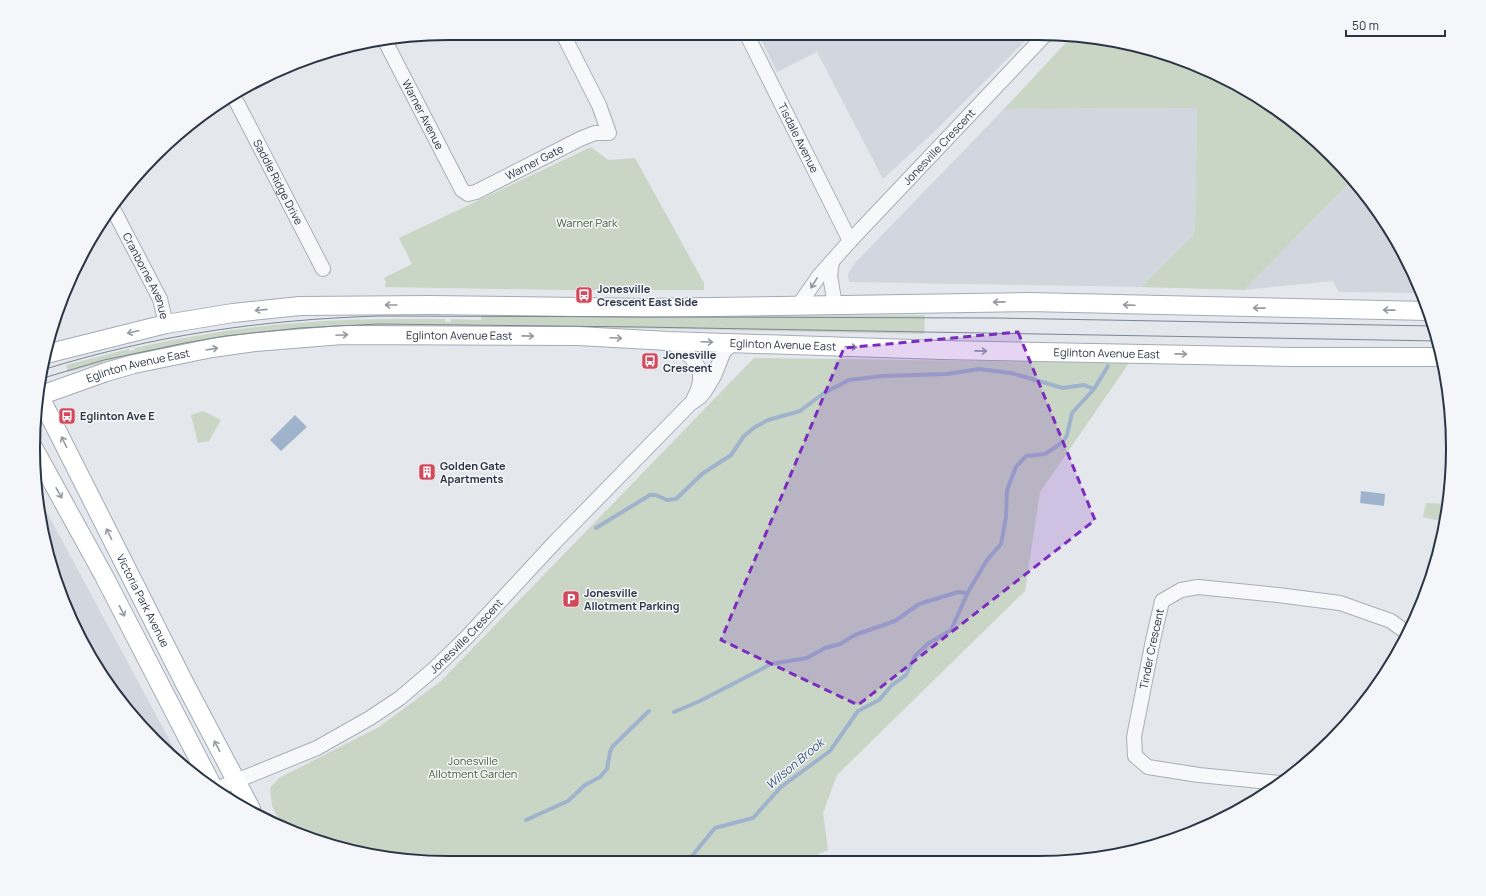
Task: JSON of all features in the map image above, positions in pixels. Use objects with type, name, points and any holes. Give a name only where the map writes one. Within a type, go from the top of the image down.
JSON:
[{"type":"main road","points":[[52,353],[166,324],[233,313],[300,306],[430,305],[649,308],[1028,302],[1422,311]]},
{"type":"main road","name":"Eglinton Avenue East","points":[[44,392],[134,364],[212,348],[255,342],[342,335],[578,336],[668,341],[942,350],[1435,357]]},
{"type":"main road","name":"Victoria Park Avenue","points":[[42,403],[185,684],[248,803]]},
{"type":"main road","points":[[40,460],[104,576],[208,777]]},
{"type":"street","name":"Warner Gate","points":[[462,190],[468,194],[476,192],[580,139],[595,133],[609,133],[600,105],[566,40]]},
{"type":"street","name":"Tisdale Avenue","points":[[749,40],[850,240]]},
{"type":"street","name":"Jonesville Crescent","points":[[798,306],[819,276],[850,240],[1040,40]]},
{"type":"street","name":"Warner Avenue","points":[[387,45],[462,190]]},
{"type":"street","name":"Saddle Ridge Drive","points":[[236,100],[323,269]]},
{"type":"street","name":"Cranborne Avenue","points":[[115,213],[160,299],[166,324]]},
{"type":"street","points":[[832,261],[830,276],[835,305]]},
{"type":"street","name":"Jonesville Crescent","points":[[668,341],[690,355],[695,361],[700,373],[698,389],[690,404]]},
{"type":"street","name":"Jonesville Crescent","points":[[221,787],[316,748],[370,718],[400,698],[434,669],[467,637],[555,542],[690,404],[700,397],[714,376],[724,351],[734,343]]},
{"type":"street","name":"Tinder Crescent","points":[[1272,782],[1199,775],[1148,767],[1135,756],[1134,736],[1162,601],[1181,590],[1198,587],[1278,595],[1340,604],[1391,621],[1403,630]]},
{"type":"highlighted area","points":[[1018,332],[1095,520],[858,705],[721,640],[844,348]]},
{"type":"shaded area","points":[[761,40],[1026,40],[935,131],[883,179],[817,52],[777,72]]},
{"type":"shaded area","points":[[1197,108],[1195,227],[1193,235],[1141,287],[849,282],[848,274],[854,264],[1004,109]]},
{"type":"shaded area","points":[[1349,183],[1377,221],[1404,268],[1415,293],[1339,292],[1333,281],[1244,290]]},
{"type":"shaded area","points":[[44,508],[176,752],[141,717],[124,696],[109,675],[82,628],[71,604],[54,554]]},
{"type":"green space","points":[[1067,41],[1091,43],[1118,48],[1144,54],[1194,71],[1242,95],[1265,109],[1307,141],[1349,183],[1244,290],[1141,287],[1193,235],[1195,227],[1197,108],[1004,109]]},
{"type":"green space","name":"Warner Park","points":[[591,147],[608,160],[635,158],[704,283],[704,290],[561,290],[385,287],[386,282],[384,278],[412,264],[399,238]]},
{"type":"green space","points":[[482,315],[925,315],[924,334],[413,325],[350,326],[255,333],[192,343],[130,356],[68,372],[66,365],[129,349],[129,351],[135,350],[135,348],[216,332],[257,327],[316,321],[390,319],[445,319],[445,322],[451,322],[451,319],[481,320]]},
{"type":"green space","name":"Jonesville Allotment Garden","points":[[754,358],[1129,363],[1040,492],[1025,591],[837,775],[823,813],[828,850],[814,856],[421,855],[395,853],[342,842],[278,819],[272,806],[270,788],[279,778],[379,727],[441,681]]},
{"type":"green space","points":[[203,411],[221,420],[209,441],[198,443],[191,415]]},
{"type":"green space","points":[[1426,503],[1442,504],[1440,519],[1436,520],[1423,517]]},
{"type":"water","points":[[295,415],[307,427],[281,451],[270,440]]},
{"type":"water","points":[[1361,491],[1385,494],[1384,506],[1360,503]]},
{"type":"waterway","name":"Wilson Brook","points":[[692,856],[715,828],[753,818],[781,787],[830,751],[858,711],[879,700],[892,685],[906,675],[915,656],[929,643],[951,630],[968,592],[987,560],[1001,544],[1006,517],[1007,490],[1016,467],[1026,456],[1045,454],[1063,442],[1067,435],[1072,413],[1094,389],[1108,366]]},
{"type":"waterway","points":[[596,528],[650,495],[656,495],[667,500],[676,499],[702,474],[731,455],[744,436],[755,427],[768,420],[800,411],[824,393],[849,380],[882,376],[947,374],[979,369],[1011,373],[1063,388],[1084,385],[1094,389]]},
{"type":"waterway","points":[[674,712],[700,701],[771,664],[807,658],[825,648],[840,644],[855,635],[895,621],[919,604],[958,592],[967,593]]},
{"type":"waterway","points":[[526,820],[568,801],[585,785],[600,777],[607,769],[610,752],[613,746],[649,711]]},
{"type":"tram line","points":[[48,368],[126,347],[208,331],[292,321],[378,316],[996,318],[1427,326]]},
{"type":"tram line","points":[[46,377],[104,360],[225,336],[300,328],[378,324],[641,327],[1432,341]]},
{"type":"place","name":"Jonesville Crescent East Side","points":[[584,295]]},
{"type":"place","name":"Jonesville Crescent","points":[[650,361]]},
{"type":"place","name":"Eglinton Ave E","points":[[67,416]]},
{"type":"place","name":"Golden Gate Apartments","points":[[427,472]]},
{"type":"place","name":"Jonesville Allotment Parking","points":[[571,599]]}]
